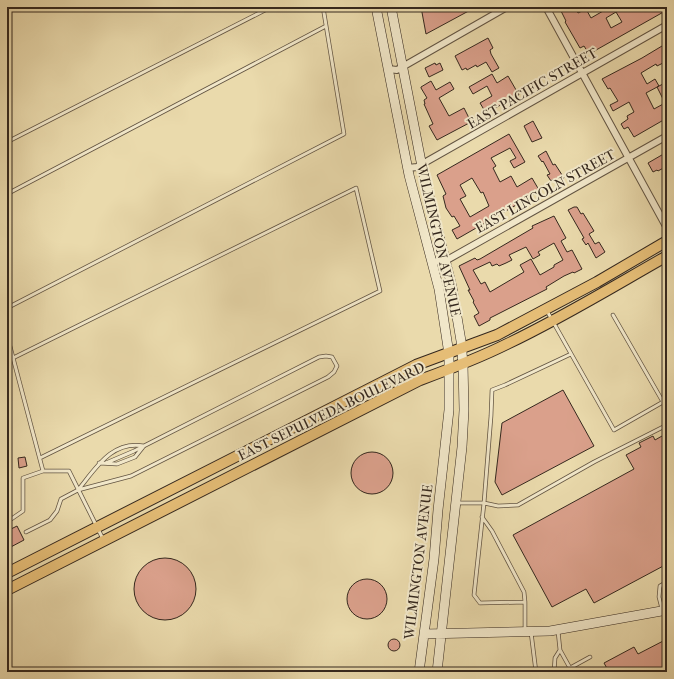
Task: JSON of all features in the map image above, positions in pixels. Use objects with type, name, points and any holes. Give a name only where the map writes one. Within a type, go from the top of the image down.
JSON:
[{"type":"main road","name":"WILMINGTON AVENUE","points":[[376,7],[408,168],[439,289],[449,354],[449,417],[438,510],[434,560],[419,672]]},
{"type":"main road","name":"WILMINGTON AVENUE","points":[[391,7],[422,165],[452,287],[462,349],[464,410],[462,447],[437,672]]},
{"type":"main road","name":"EAST SEPULVEDA BOULEVARD","points":[[7,573],[410,368],[497,335],[597,282],[667,241]]},
{"type":"main road","name":"EAST SEPULVEDA BOULEVARD","points":[[7,590],[420,380],[450,370],[507,345],[667,256]]},
{"type":"main road","points":[[424,634],[558,630],[664,610]]},
{"type":"street","points":[[388,69],[397,70],[507,7]]},
{"type":"street","points":[[546,7],[667,228]]},
{"type":"street","name":"EAST PACIFIC STREET","points":[[408,168],[422,165],[667,25]]},
{"type":"street","name":"EAST LINCOLN STREET","points":[[432,262],[446,260],[667,136]]},
{"type":"lane","points":[[7,142],[271,7]]},
{"type":"lane","points":[[7,308],[344,134],[323,7]]},
{"type":"lane","points":[[7,194],[326,26]]},
{"type":"lane","points":[[13,358],[356,188],[380,290],[40,458]]},
{"type":"lane","points":[[546,309],[614,430],[663,402],[613,315]]},
{"type":"lane","points":[[7,335],[43,470]]},
{"type":"lane","points":[[525,602],[480,603],[474,595],[492,416],[492,390],[506,386],[571,354]]},
{"type":"lane","points":[[26,532],[50,520],[57,511],[61,498],[78,490],[131,476],[328,377],[334,372],[337,366],[332,357],[319,357],[144,446],[135,457],[117,464],[99,463]]},
{"type":"lane","points":[[456,503],[498,506],[518,505],[594,462],[667,425]]},
{"type":"lane","points":[[78,490],[99,463],[112,451],[134,444],[144,446]]},
{"type":"lane","points":[[7,522],[23,511],[23,478],[43,470],[69,471],[104,540]]},
{"type":"lane","points":[[482,517],[492,531],[524,592],[528,632],[536,672]]},
{"type":"lane","points":[[664,610],[659,597],[660,586],[667,582]]},
{"type":"lane","points":[[558,630],[560,650],[570,668],[590,657]]},
{"type":"lane","points":[[554,672],[556,658],[560,650]]},
{"type":"building","points":[[421,7],[476,7],[426,34]]},
{"type":"building","points":[[559,7],[575,7],[578,13],[586,9],[591,18],[610,7],[667,7],[667,10],[589,54],[584,46],[580,48],[565,22],[566,21]],"holes":[[[616,12],[622,22],[611,28],[606,18]]]},
{"type":"building","points":[[488,38],[493,48],[490,50],[491,54],[499,68],[492,72],[486,62],[477,67],[476,65],[467,70],[466,68],[462,70],[455,56]]},
{"type":"building","points":[[667,43],[667,61],[657,66],[656,64],[641,73],[647,84],[655,79],[659,86],[667,82],[667,118],[634,137],[628,127],[624,129],[621,124],[628,119],[627,116],[634,112],[629,102],[613,111],[610,105],[618,101],[602,79]],"holes":[[[657,87],[665,103],[654,109],[646,93]]]},
{"type":"building","points":[[435,63],[436,65],[440,63],[443,70],[429,77],[425,68]]},
{"type":"building","points":[[492,74],[497,83],[508,76],[519,95],[486,113],[480,103],[492,96],[487,86],[473,94],[469,87]]},
{"type":"building","points":[[431,81],[436,90],[450,82],[454,89],[439,98],[449,116],[464,108],[471,122],[437,140],[429,126],[433,124],[424,104],[424,100],[427,98],[421,88]]},
{"type":"building","points":[[533,121],[542,138],[532,142],[524,126]]},
{"type":"building","points":[[509,134],[525,162],[514,168],[510,161],[516,158],[510,148],[491,158],[496,166],[493,168],[500,182],[511,176],[517,187],[532,178],[539,190],[525,200],[457,239],[452,230],[460,226],[454,216],[452,217],[446,208],[443,196],[446,194],[437,175]],"holes":[[[472,178],[481,193],[483,192],[489,206],[470,217],[460,199],[466,196],[460,185]]]},
{"type":"building","points":[[546,151],[553,165],[555,164],[564,178],[557,182],[553,179],[551,181],[547,175],[550,174],[543,161],[542,162],[538,156]]},
{"type":"building","points":[[667,152],[667,166],[653,172],[648,163]]},
{"type":"building","points":[[577,207],[581,214],[583,213],[594,231],[589,234],[595,244],[599,242],[605,252],[596,258],[588,243],[586,245],[582,239],[584,238],[568,210]]},
{"type":"building","points":[[554,216],[566,238],[561,241],[567,252],[572,250],[582,269],[564,276],[546,287],[547,289],[490,318],[490,320],[479,326],[474,316],[479,313],[473,302],[474,301],[468,290],[470,290],[459,266],[475,258],[477,260],[480,259],[533,228],[532,226]],"holes":[[[554,243],[563,260],[540,275],[531,259],[520,265],[524,272],[490,292],[485,282],[481,284],[473,270],[490,262],[492,266],[497,264],[499,266],[506,263],[512,260],[509,255],[526,247],[533,259],[540,255],[538,252]]]},
{"type":"building","points":[[563,390],[594,446],[502,495],[495,482],[502,423]]},
{"type":"building","points":[[653,436],[655,440],[662,436],[667,446],[667,564],[594,603],[586,589],[552,607],[513,535],[634,469],[626,455],[641,447],[639,443]]},
{"type":"building","points":[[372,452],[380,454],[389,462],[393,473],[391,481],[383,490],[372,494],[364,492],[355,484],[351,473],[353,465],[361,456]]},
{"type":"building","points":[[25,457],[27,466],[19,468],[18,458]]},
{"type":"building","points":[[17,526],[24,540],[7,549],[7,531]]},
{"type":"building","points":[[165,558],[182,563],[187,567],[191,572],[196,589],[191,606],[187,611],[182,615],[165,620],[148,615],[143,611],[139,606],[134,589],[139,572],[143,567],[148,563]]},
{"type":"building","points":[[367,579],[375,581],[381,585],[385,591],[387,599],[385,607],[381,613],[375,617],[367,619],[359,617],[353,613],[349,607],[347,599],[349,591],[353,585],[359,581]]},
{"type":"building","points":[[392,639],[396,639],[400,645],[396,651],[392,651],[388,647],[388,643]]},
{"type":"building","points":[[667,639],[667,672],[609,672],[604,663],[634,647],[638,654]]}]
